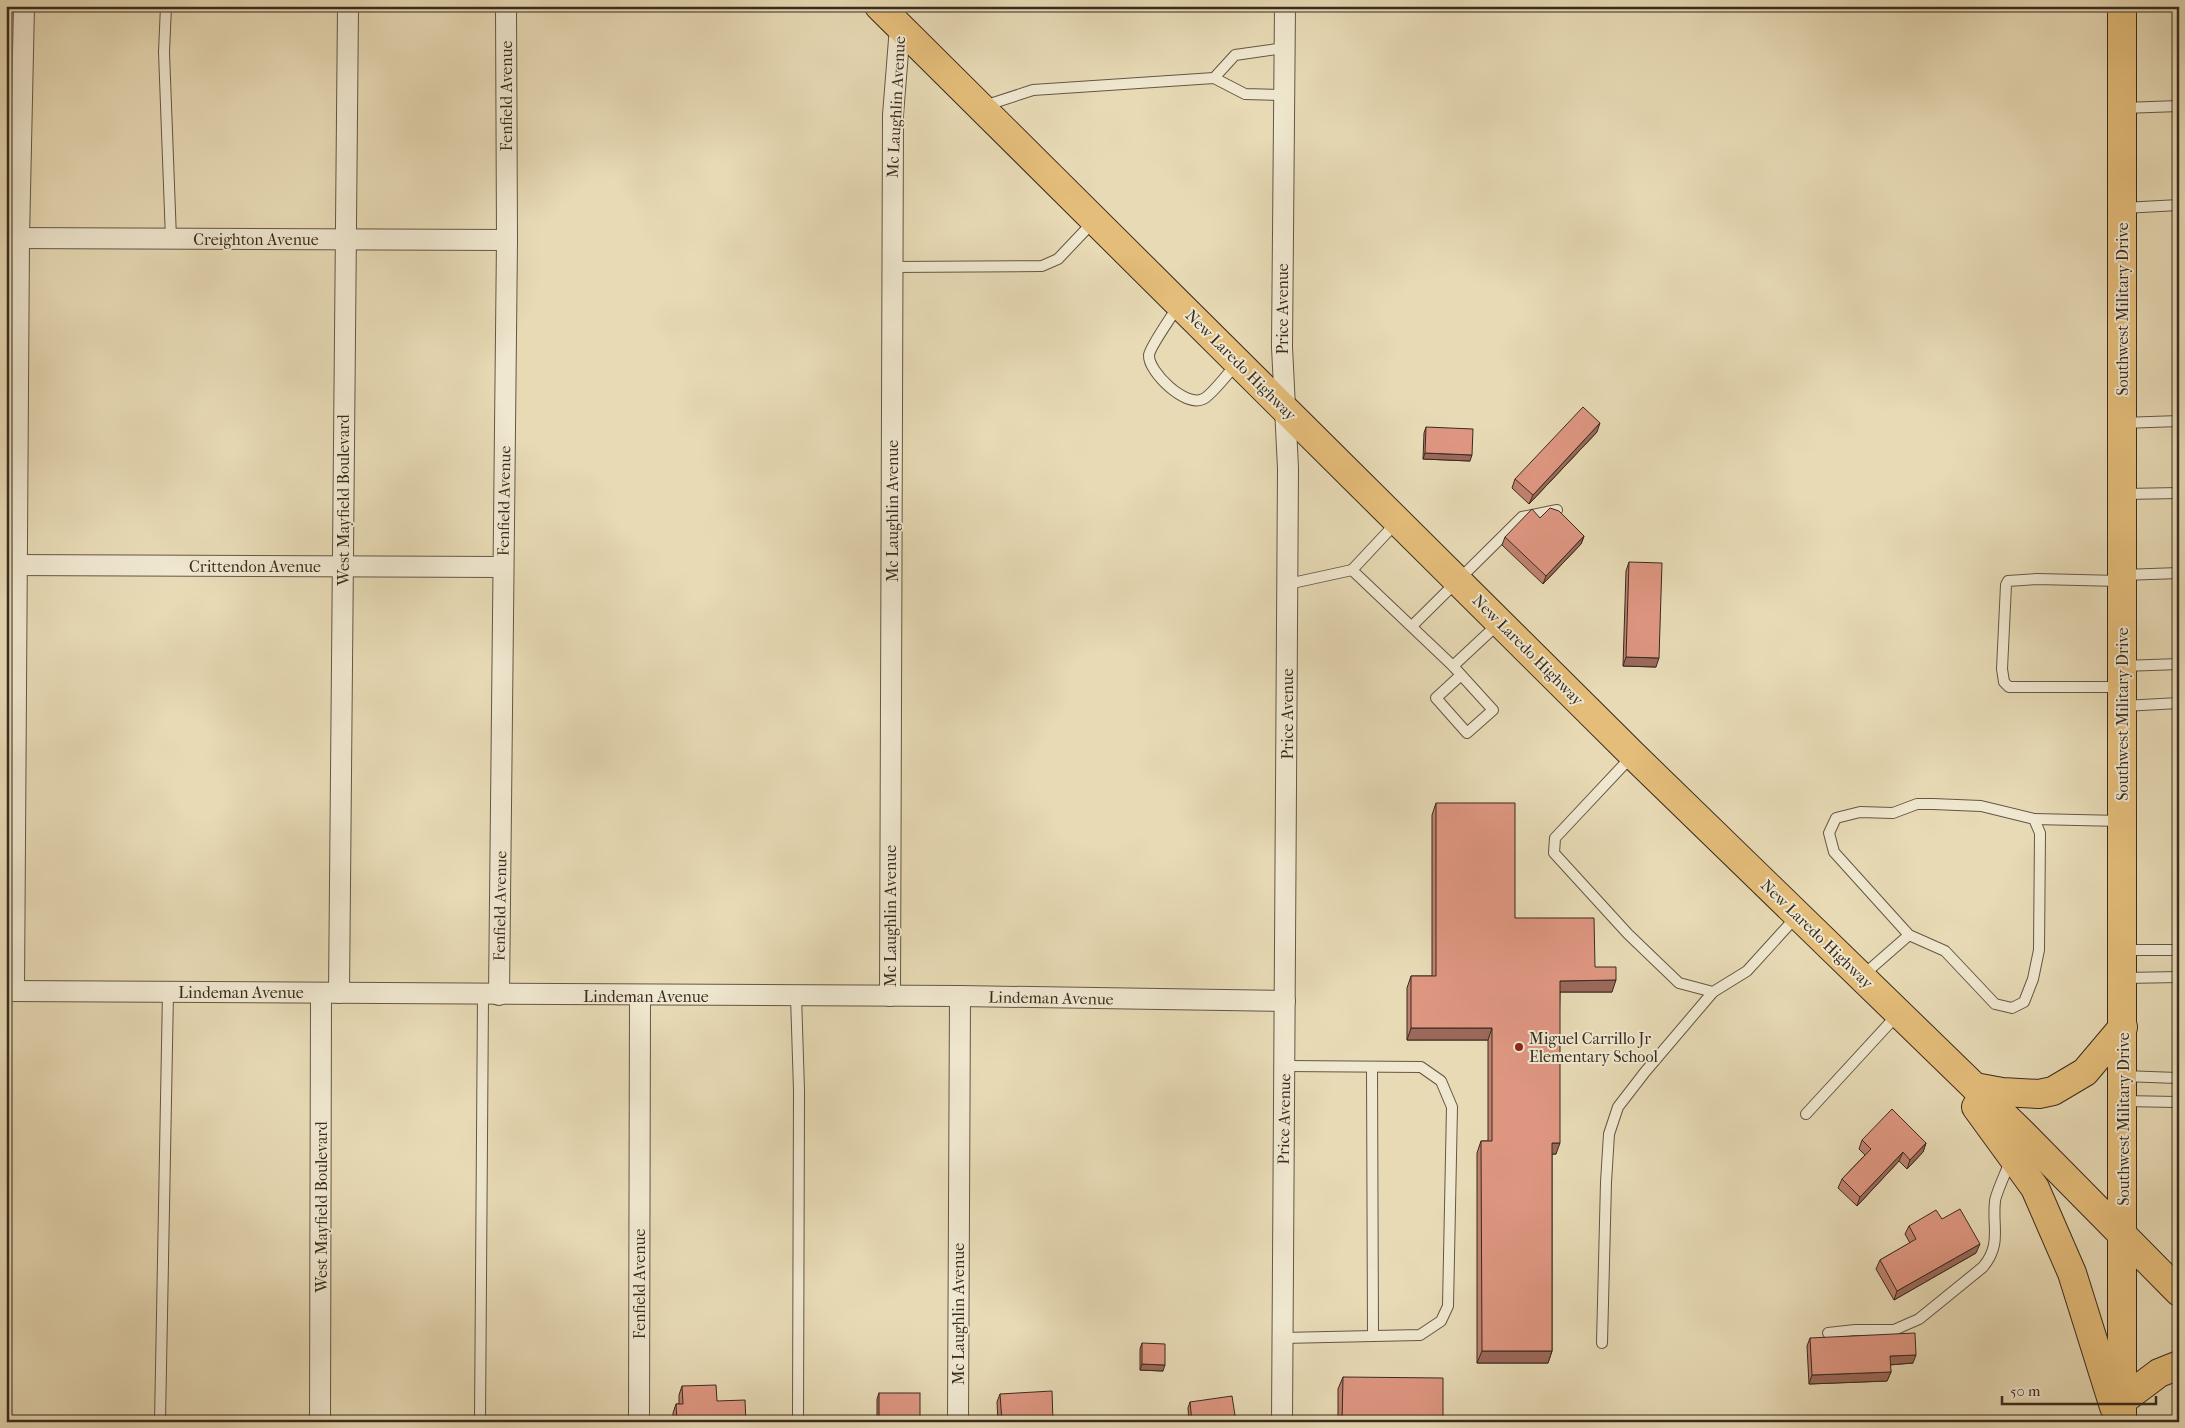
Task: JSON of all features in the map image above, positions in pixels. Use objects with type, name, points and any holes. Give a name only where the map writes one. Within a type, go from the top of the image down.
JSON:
[{"type":"main road","name":"New Laredo Highway","points":[[879,6],[1633,755],[1860,978],[1975,1087],[2016,1144],[2123,1237],[2179,1292]]},
{"type":"main road","name":"Southwest Military Drive","points":[[2121,1415],[2123,1237],[2122,6]]},
{"type":"main road","points":[[1975,1087],[2002,1092],[2039,1094],[2053,1091],[2086,1072],[2123,1027]]},
{"type":"main road","points":[[1929,1043],[2016,1144],[2072,1273],[2121,1415],[2159,1373],[2179,1364]]},
{"type":"street","points":[[10,991],[13,238],[24,6]]},
{"type":"street","name":"West Mayfield Boulevard","points":[[320,1422],[330,993],[343,566],[348,6]]},
{"type":"street","name":"Fenfield Avenue","points":[[491,995],[503,566],[507,240],[506,6]]},
{"type":"street","name":"Price Avenue","points":[[1282,1422],[1288,584],[1288,468],[1282,347],[1285,6]]},
{"type":"street","name":"Mc Laughlin Avenue","points":[[890,996],[893,115],[900,27]]},
{"type":"street","name":"Creighton Avenue","points":[[13,238],[507,240]]},
{"type":"street","name":"Crittendon Avenue","points":[[12,565],[503,566]]},
{"type":"street","name":"Lindeman Avenue","points":[[10,991],[640,996],[960,996],[1286,1001]]},
{"type":"street","name":"Fenfield Avenue","points":[[639,1422],[640,996]]},
{"type":"street","name":"Mc Laughlin Avenue","points":[[958,1422],[960,996]]},
{"type":"lane","points":[[166,6],[164,52],[171,239]]},
{"type":"lane","points":[[1214,78],[1235,55],[1284,48]]},
{"type":"lane","points":[[981,107],[1033,90],[1214,78],[1245,94],[1284,95]]},
{"type":"lane","points":[[2122,108],[2179,106]]},
{"type":"lane","points":[[2122,208],[2179,205]]},
{"type":"lane","points":[[892,267],[1042,266],[1058,259],[1095,220]]},
{"type":"lane","points":[[1179,304],[1149,354],[1150,364],[1159,378],[1186,399],[1196,401],[1204,399],[1238,362]]},
{"type":"lane","points":[[2122,423],[2179,421]]},
{"type":"lane","points":[[2122,494],[2179,493]]},
{"type":"lane","points":[[1413,625],[1522,517],[1557,510]]},
{"type":"lane","points":[[1288,584],[1352,570],[1398,521]]},
{"type":"lane","points":[[1352,570],[1413,625],[1461,674],[1493,710],[1468,733],[1436,698],[1461,674]]},
{"type":"lane","points":[[2179,574],[2122,578],[2008,581],[2006,586],[2002,669],[2004,682],[2009,687],[2122,686],[2179,703]]},
{"type":"lane","points":[[1453,666],[1500,622]]},
{"type":"lane","points":[[2122,686],[2179,664]]},
{"type":"lane","points":[[1633,755],[1555,838],[1554,853],[1628,934],[1679,983],[1713,992]]},
{"type":"lane","points":[[2034,819],[2040,833],[2039,950],[2033,979],[2024,1002],[2012,1008],[1996,1004],[1945,951],[1909,935],[1834,852],[1829,833],[1836,818],[1860,812],[1893,813],[1916,804],[1981,806],[2034,819],[2122,821]]},
{"type":"lane","points":[[1602,1343],[1609,1134],[1618,1107],[1644,1072],[1713,992],[1746,971],[1798,916]]},
{"type":"lane","points":[[1860,978],[1909,935]]},
{"type":"lane","points":[[2123,950],[2179,950]]},
{"type":"lane","points":[[2123,978],[2179,977]]},
{"type":"lane","points":[[160,1422],[168,992]]},
{"type":"lane","points":[[480,1422],[491,995]]},
{"type":"lane","points":[[796,996],[799,1090],[798,1422]]},
{"type":"lane","points":[[1806,1114],[1898,1014]]},
{"type":"lane","points":[[1282,1338],[1420,1335],[1441,1321],[1448,1306],[1452,1107],[1441,1081],[1421,1067],[1285,1066]]},
{"type":"lane","points":[[1372,1067],[1373,1336]]},
{"type":"lane","points":[[2123,1088],[2177,1078],[2179,1080]]},
{"type":"lane","points":[[2123,1088],[2176,1102],[2179,1100]]},
{"type":"lane","points":[[1828,1333],[1855,1330],[1894,1330],[1919,1319],[1983,1267],[1991,1258],[1995,1244],[1995,1198],[2016,1144]]},
{"type":"building","points":[[1583,407],[1600,423],[1533,495],[1515,479]]},
{"type":"building","points":[[1426,427],[1473,429],[1472,455],[1425,453]]},
{"type":"building","points":[[1550,508],[1559,511],[1584,536],[1546,576],[1505,537],[1532,509],[1540,518]]},
{"type":"building","points":[[1629,562],[1662,563],[1659,658],[1626,657]]},
{"type":"building","points":[[1436,803],[1515,803],[1515,918],[1594,918],[1595,967],[1616,967],[1616,980],[1560,981],[1560,1143],[1552,1143],[1552,1351],[1482,1351],[1481,1141],[1492,1141],[1492,1028],[1411,1028],[1411,976],[1436,976]]},
{"type":"building","points":[[1892,1109],[1926,1143],[1910,1160],[1903,1152],[1860,1197],[1842,1179],[1871,1149],[1862,1140]]},
{"type":"building","points":[[1960,1209],[1980,1244],[1897,1291],[1880,1260],[1916,1239],[1909,1226],[1936,1210],[1942,1219]]},
{"type":"building","points":[[1915,1333],[1916,1355],[1890,1356],[1891,1372],[1812,1375],[1810,1338]]},
{"type":"building","points":[[1142,1343],[1165,1344],[1165,1365],[1142,1364]]},
{"type":"building","points":[[1343,1377],[1443,1378],[1443,1422],[1342,1422]]},
{"type":"building","points":[[716,1385],[717,1401],[745,1400],[746,1422],[677,1422],[676,1404],[683,1404],[682,1386]]},
{"type":"building","points":[[1052,1391],[1053,1422],[1002,1422],[1000,1394]]},
{"type":"building","points":[[879,1393],[920,1393],[920,1422],[879,1422]]},
{"type":"building","points":[[1232,1396],[1236,1422],[1192,1422],[1190,1402]]},
{"type":"place","name":"Miguel Carrillo Jr Elementary School","points":[[1519,1047]]}]
